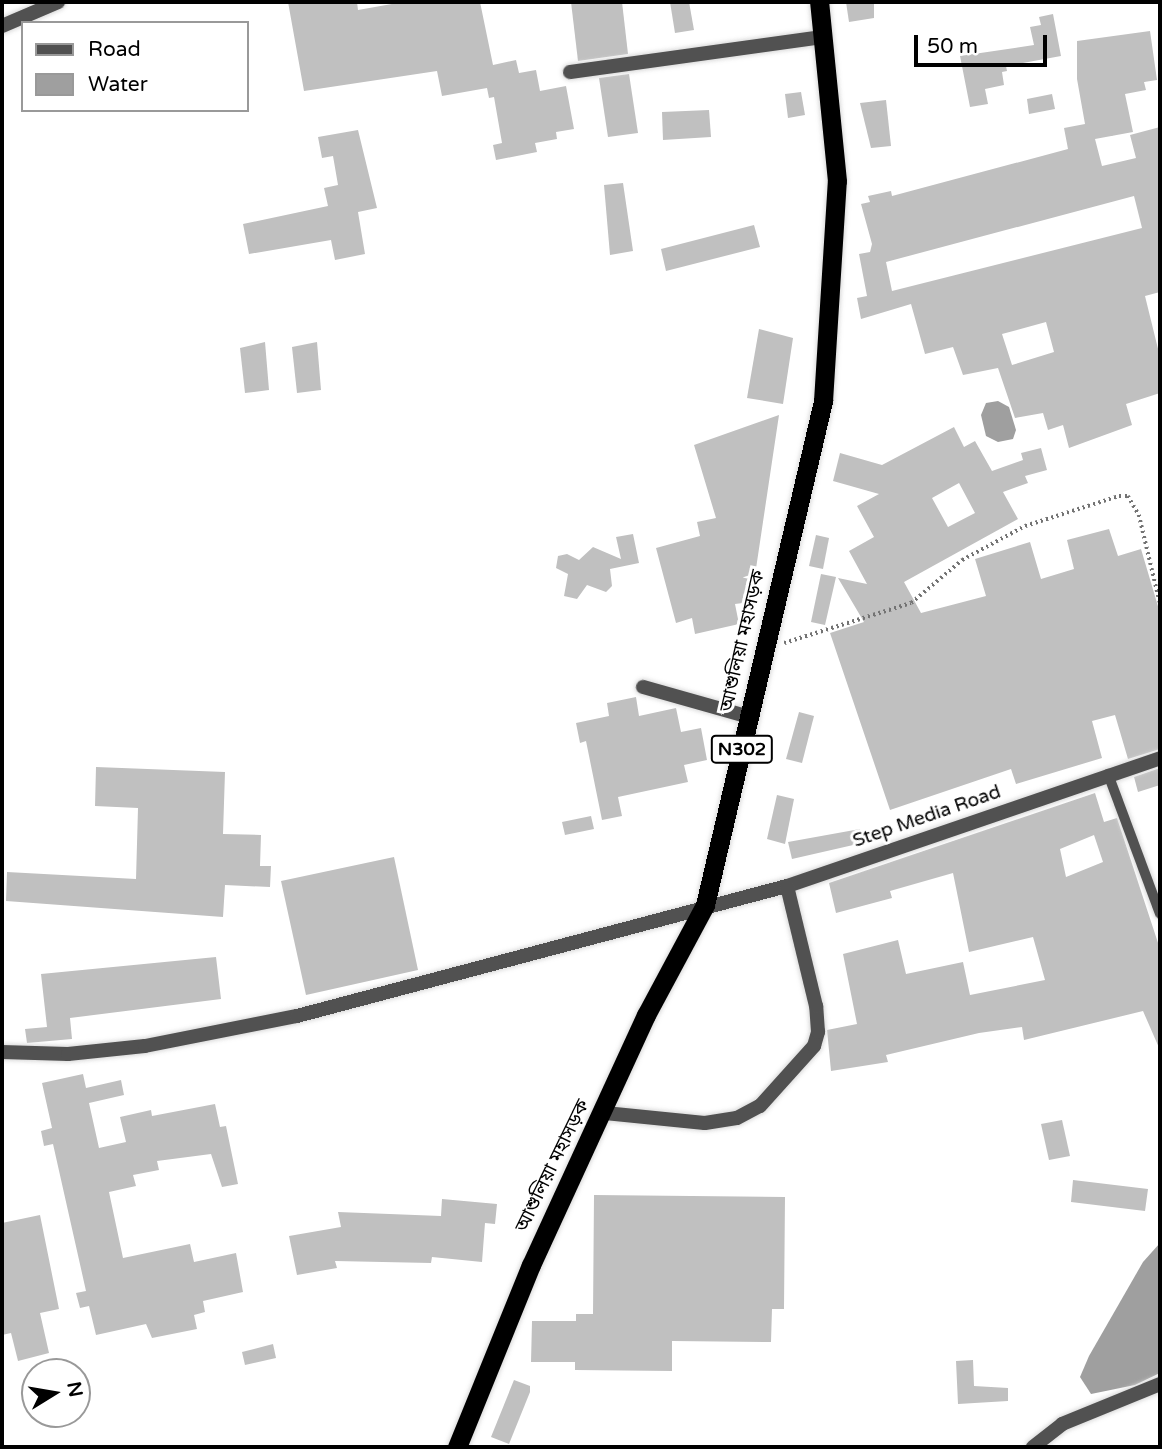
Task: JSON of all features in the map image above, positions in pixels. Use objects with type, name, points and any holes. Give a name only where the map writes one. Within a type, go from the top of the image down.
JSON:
[{"type":"highway","name":"আশুলিয়া মহাসড়ক","points":[[457,1447],[531,1265],[605,1113],[646,1015],[705,905],[823,401],[837,181],[819,2]]},
{"type":"street","points":[[2,26],[58,2]]},
{"type":"street","points":[[570,72],[823,37]]},
{"type":"street","points":[[643,687],[750,717]]},
{"type":"street","name":"Step Media Road","points":[[2,1052],[68,1054],[145,1046],[298,1016],[705,905],[787,886],[1160,758]]},
{"type":"street","points":[[605,1113],[705,1123],[737,1118],[760,1105],[814,1046],[816,1006],[787,886]]},
{"type":"street","points":[[1032,1447],[1062,1424],[1160,1384]]},
{"type":"lane","points":[[1108,774],[1160,914]]},
{"type":"path","points":[[764,650],[911,603],[962,560],[1025,526],[1119,496],[1128,496],[1139,515],[1160,603]]},
{"type":"water","points":[[998,401],[1009,407],[1016,430],[1013,439],[998,442],[986,436],[981,415],[986,403]]},
{"type":"water","points":[[1160,1243],[1160,1373],[1135,1385],[1091,1394],[1080,1377],[1089,1356],[1143,1262]]},
{"type":"building","points":[[288,2],[357,2],[358,10],[403,2],[480,2],[493,65],[516,60],[519,73],[536,70],[540,91],[566,86],[574,129],[556,132],[557,139],[535,143],[537,152],[496,160],[493,145],[502,143],[494,97],[489,98],[487,88],[442,96],[437,71],[304,91]]},
{"type":"building","points":[[571,2],[622,2],[628,54],[578,61]]},
{"type":"building","points":[[670,2],[689,2],[694,30],[675,33]]},
{"type":"building","points":[[846,2],[874,2],[874,18],[849,22]]},
{"type":"building","points":[[1053,14],[1061,56],[1006,66],[1007,71],[1002,72],[1004,85],[985,89],[988,104],[970,107],[960,56],[1034,45],[1030,27],[1041,25],[1039,17]]},
{"type":"building","points":[[1150,31],[1157,80],[1144,82],[1146,90],[1125,94],[1133,132],[1095,139],[1102,166],[1136,158],[1130,135],[1160,127],[1160,292],[1145,296],[1160,357],[1160,393],[1126,404],[1132,425],[1069,448],[1063,425],[1048,430],[1043,413],[1015,418],[998,368],[963,375],[953,347],[925,354],[911,304],[861,319],[857,298],[867,296],[859,254],[870,252],[872,244],[861,204],[870,202],[868,196],[891,191],[892,196],[1068,149],[1064,128],[1085,124],[1077,79],[1077,41]],"holes":[[[1134,196],[1142,228],[892,291],[886,262]],[[1046,322],[1054,352],[1012,365],[1002,334]]]},
{"type":"building","points":[[629,74],[638,133],[608,137],[599,78]]},
{"type":"building","points":[[801,92],[805,115],[788,118],[785,94]]},
{"type":"building","points":[[1052,94],[1055,109],[1029,114],[1027,99]]},
{"type":"building","points":[[886,100],[891,146],[871,148],[860,103]]},
{"type":"building","points":[[709,110],[711,137],[663,140],[662,112]]},
{"type":"building","points":[[358,130],[377,208],[358,212],[365,254],[335,260],[331,240],[249,254],[243,224],[328,206],[324,188],[338,185],[333,156],[322,158],[318,137]]},
{"type":"building","points":[[623,183],[633,251],[610,255],[604,185]]},
{"type":"building","points":[[754,225],[760,247],[666,271],[661,249]]},
{"type":"building","points":[[759,329],[793,338],[783,404],[747,398]]},
{"type":"building","points":[[265,342],[269,390],[245,393],[240,348]]},
{"type":"building","points":[[317,342],[321,390],[297,393],[292,347]]},
{"type":"building","points":[[779,415],[751,602],[735,604],[739,624],[695,634],[692,618],[676,623],[656,548],[700,536],[697,522],[716,518],[694,445]]},
{"type":"building","points":[[954,427],[964,447],[975,441],[992,471],[1023,460],[1021,453],[1041,448],[1047,470],[1025,476],[1028,483],[1003,492],[1018,519],[904,582],[921,613],[986,596],[975,559],[1030,542],[1041,579],[1074,569],[1067,540],[1109,529],[1118,556],[1141,549],[1160,613],[1160,749],[1128,759],[1115,715],[1092,721],[1102,758],[1016,784],[1011,769],[890,810],[830,633],[864,622],[838,578],[867,584],[849,551],[874,537],[857,506],[879,494],[833,481],[840,453],[882,465]],"holes":[[[959,483],[975,513],[948,527],[932,498]]]},
{"type":"building","points":[[633,534],[639,563],[610,569],[612,586],[606,592],[587,585],[577,599],[564,596],[568,574],[556,568],[558,556],[567,554],[579,560],[593,547],[621,559],[616,537]]},
{"type":"building","points":[[816,535],[829,538],[823,569],[809,566]]},
{"type":"building","points":[[821,574],[836,577],[825,625],[811,622]]},
{"type":"building","points":[[636,697],[639,716],[676,708],[681,732],[701,728],[707,760],[684,765],[688,782],[618,797],[622,816],[602,820],[586,741],[580,743],[576,723],[609,716],[607,703]]},
{"type":"building","points":[[799,712],[814,716],[802,763],[786,759]]},
{"type":"building","points":[[96,767],[225,772],[223,834],[261,835],[260,866],[271,866],[270,887],[225,885],[223,917],[6,901],[7,872],[136,879],[138,808],[95,806]]},
{"type":"building","points":[[1160,768],[1160,785],[1138,792],[1134,777]]},
{"type":"building","points":[[1095,793],[1104,822],[1117,818],[1160,949],[1160,1050],[1143,1011],[1024,1040],[1022,1027],[979,1033],[886,1055],[888,1062],[831,1071],[827,1030],[857,1024],[843,954],[898,940],[906,974],[963,962],[970,995],[1045,980],[1033,937],[969,952],[953,873],[890,891],[892,898],[836,913],[829,883]],"holes":[[[1094,835],[1103,862],[1066,877],[1060,849]]]},
{"type":"building","points":[[777,795],[794,799],[785,844],[767,839]]},
{"type":"building","points":[[591,816],[594,829],[565,835],[562,822]]},
{"type":"building","points":[[860,829],[862,843],[792,859],[788,842]]},
{"type":"building","points":[[394,857],[418,970],[306,995],[281,881]]},
{"type":"building","points":[[216,957],[221,999],[70,1018],[72,1039],[27,1043],[25,1029],[47,1027],[41,974]]},
{"type":"building","points":[[83,1074],[86,1088],[121,1080],[124,1095],[89,1103],[99,1148],[126,1142],[120,1117],[151,1110],[152,1116],[215,1104],[220,1127],[226,1126],[238,1184],[222,1187],[211,1154],[157,1161],[159,1170],[133,1175],[136,1186],[109,1192],[123,1258],[190,1244],[194,1262],[236,1253],[243,1292],[203,1301],[205,1312],[194,1315],[197,1329],[152,1338],[146,1324],[96,1335],[89,1306],[80,1308],[76,1293],[86,1291],[53,1144],[44,1146],[41,1131],[52,1128],[42,1083]]},
{"type":"building","points":[[1062,1120],[1070,1156],[1049,1160],[1041,1124]]},
{"type":"building","points":[[1073,1180],[1148,1189],[1145,1211],[1071,1202]]},
{"type":"building","points":[[594,1195],[785,1197],[784,1309],[772,1309],[771,1342],[672,1341],[672,1371],[575,1370],[575,1362],[531,1362],[532,1321],[576,1321],[576,1314],[593,1314]]},
{"type":"building","points":[[442,1199],[497,1204],[495,1224],[485,1223],[482,1262],[432,1257],[431,1263],[335,1261],[337,1268],[297,1275],[289,1236],[341,1227],[338,1212],[441,1216]]},
{"type":"building","points":[[40,1215],[59,1309],[40,1313],[49,1353],[21,1358],[18,1361],[11,1333],[2,1335],[2,1223]]},
{"type":"building","points":[[273,1344],[276,1358],[245,1365],[242,1352]]},
{"type":"building","points":[[973,1360],[974,1386],[1008,1388],[1008,1401],[958,1404],[956,1361]]},
{"type":"building","points":[[514,1380],[530,1386],[530,1392],[509,1444],[491,1437]]}]
